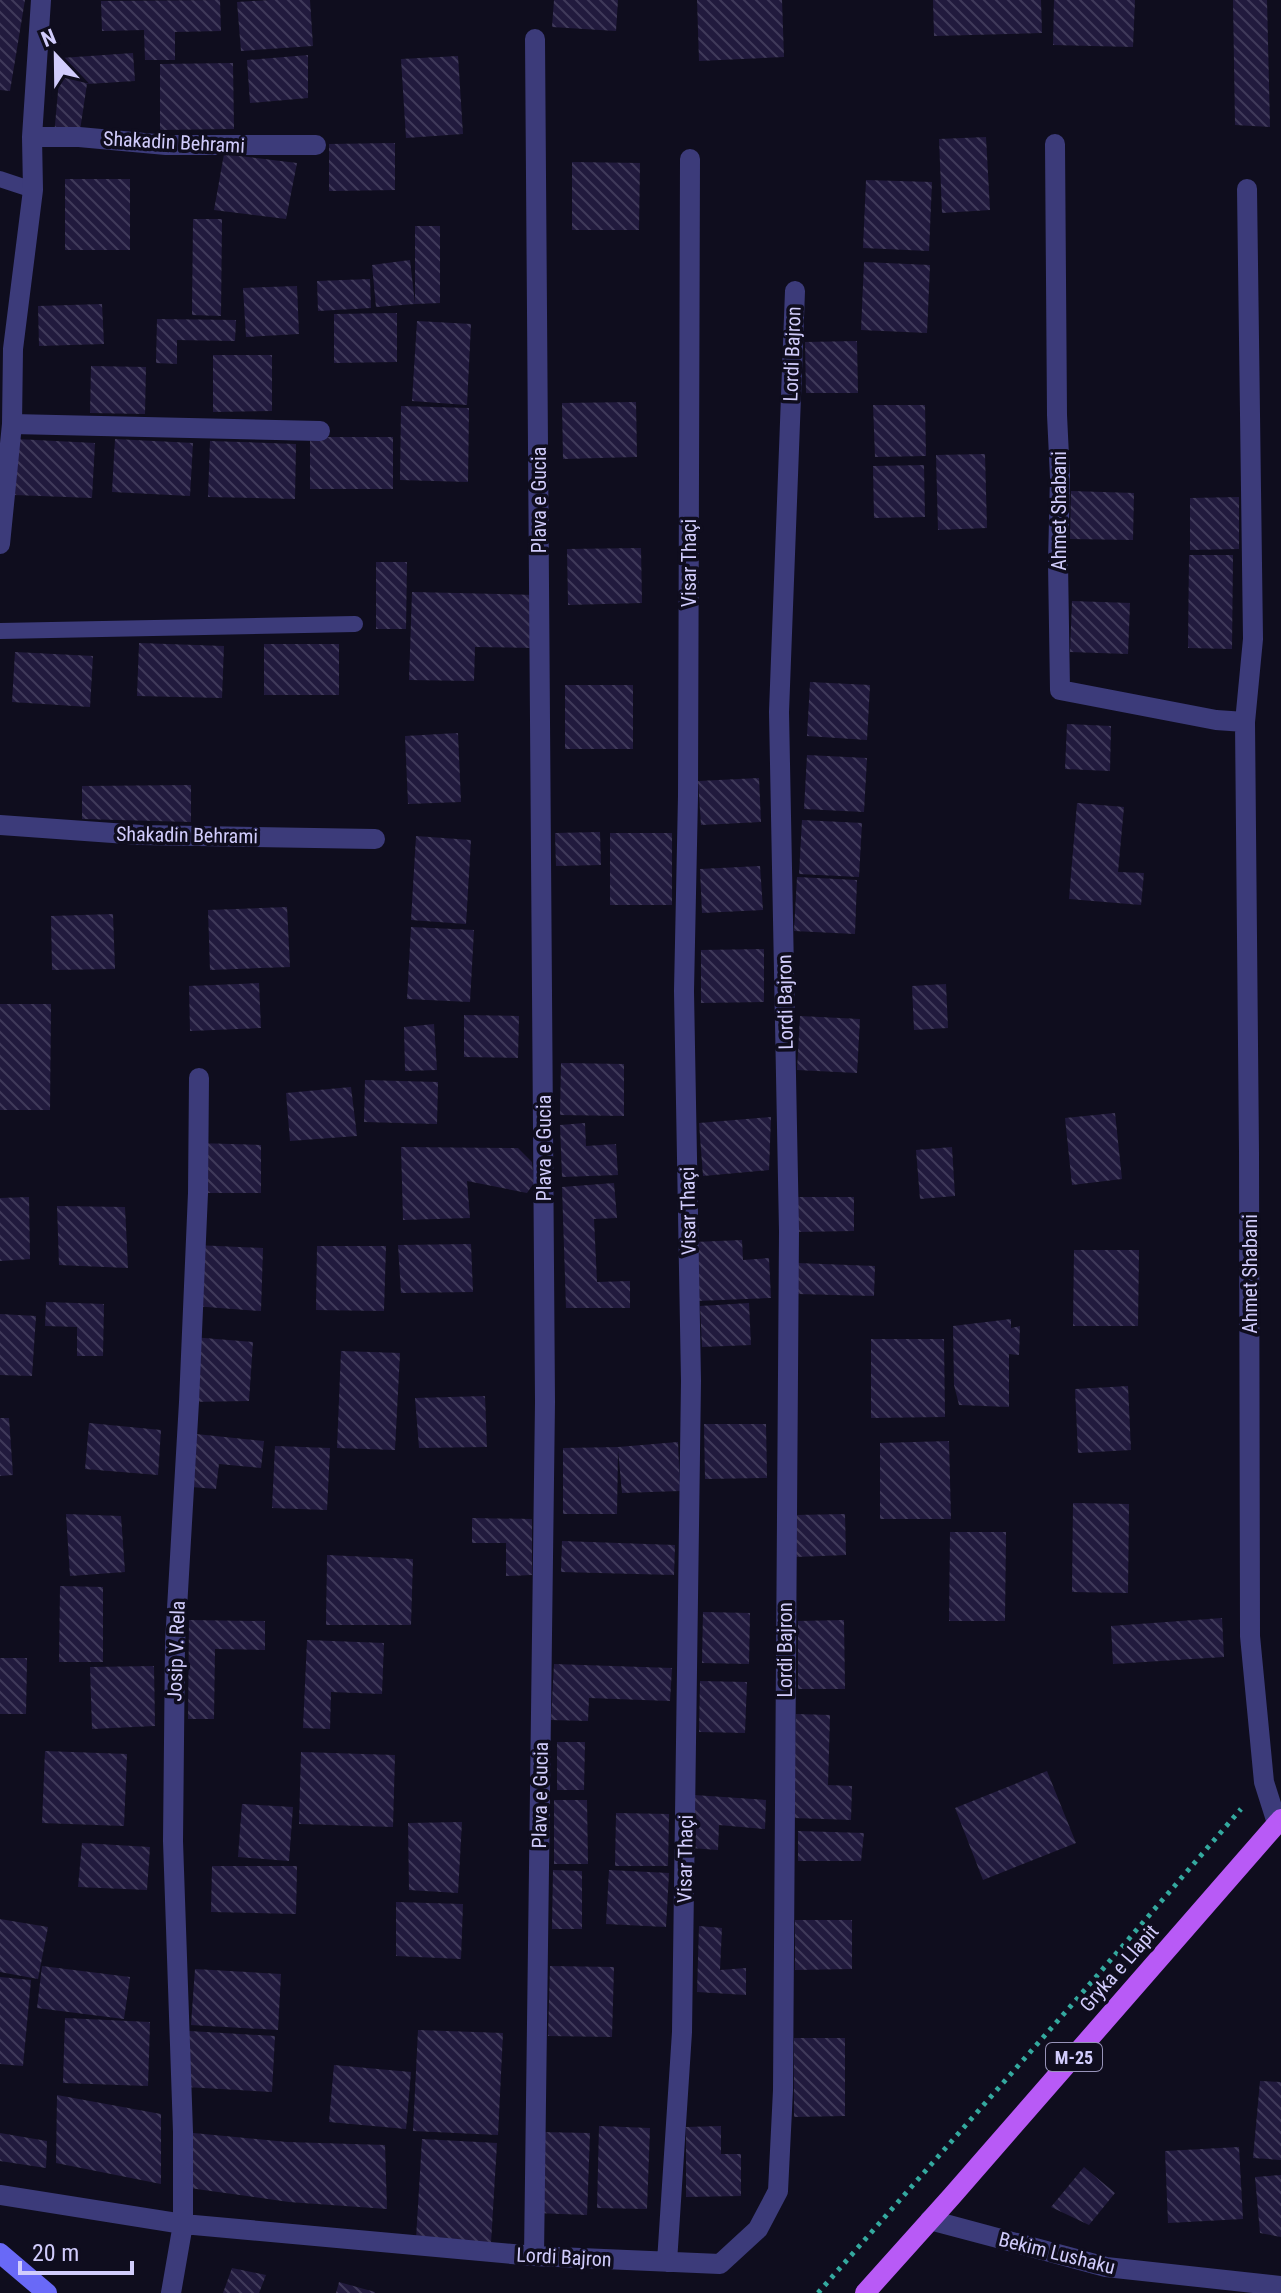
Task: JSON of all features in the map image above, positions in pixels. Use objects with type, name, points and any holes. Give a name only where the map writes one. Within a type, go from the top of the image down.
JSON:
[{"type":"main road","name":"Gryka e Llapit","points":[[865,2293],[1279,1821]]},
{"type":"main road","points":[[0,2253],[47,2293]]},
{"type":"street","points":[[0,544],[12,424],[7,346],[33,190],[32,137],[41,0]]},
{"type":"street","name":"Plava e Gucia","points":[[534,2256],[545,1402],[535,39]]},
{"type":"street","name":"Shakadin Behrami","points":[[32,137],[79,137],[166,145],[316,145]]},
{"type":"street","name":"Ahmet Shabani","points":[[1055,144],[1060,690],[1216,720],[1245,722]]},
{"type":"street","name":"Visar Thaçi","points":[[667,2262],[682,2032],[691,1381],[684,991],[688,796],[690,159]]},
{"type":"street","name":"Ahmet Shabani","points":[[1247,189],[1253,639],[1245,722],[1250,1636],[1264,1782],[1279,1821]]},
{"type":"street","name":"Lordi Bajron","points":[[0,2195],[183,2224],[534,2256],[720,2264],[758,2229],[778,2191],[784,2074],[789,1231],[779,712],[795,291]]},
{"type":"street","points":[[12,424],[320,431]]},
{"type":"street","name":"Shakadin Behrami","points":[[0,825],[141,835],[375,839]]},
{"type":"street","name":"Josip V. Rela","points":[[171,2293],[183,2224],[183,2132],[173,1841],[175,1643],[198,1193],[199,1078]]},
{"type":"street","name":"Bekim Lushaku","points":[[930,2220],[1106,2267],[1281,2286]]},
{"type":"lane","points":[[0,179],[33,190]]},
{"type":"lane","points":[[0,631],[355,624]]},
{"type":"path","points":[[818,2293],[1264,1782]]},
{"type":"building","points":[[0,0],[25,0],[10,91],[0,90]]},
{"type":"building","points":[[220,0],[221,31],[175,32],[175,60],[145,60],[144,30],[102,31],[101,1]]},
{"type":"building","points":[[310,0],[313,46],[241,51],[237,2]]},
{"type":"building","points":[[554,0],[618,0],[616,31],[552,27]]},
{"type":"building","points":[[697,0],[782,0],[784,57],[699,61]]},
{"type":"building","points":[[933,0],[1041,0],[1042,33],[934,36]]},
{"type":"building","points":[[1054,0],[1135,0],[1133,47],[1053,45]]},
{"type":"building","points":[[1233,0],[1267,0],[1270,127],[1235,125]]},
{"type":"building","points":[[133,53],[135,81],[87,84],[79,137],[54,136],[61,58]]},
{"type":"building","points":[[308,55],[308,98],[250,103],[247,60]]},
{"type":"building","points":[[458,56],[463,134],[406,138],[401,59]]},
{"type":"building","points":[[233,63],[234,129],[160,130],[160,64]]},
{"type":"building","points":[[986,137],[990,210],[942,213],[939,139]]},
{"type":"building","points":[[395,143],[395,190],[329,191],[329,144]]},
{"type":"building","points":[[224,154],[297,163],[286,219],[214,210]]},
{"type":"building","points":[[572,162],[640,163],[639,230],[572,230]]},
{"type":"building","points":[[65,179],[130,179],[130,250],[65,250]]},
{"type":"building","points":[[866,180],[932,182],[929,251],[863,248]]},
{"type":"building","points":[[193,219],[222,219],[221,316],[192,315]]},
{"type":"building","points":[[415,226],[440,226],[440,303],[415,304]]},
{"type":"building","points":[[410,260],[415,304],[376,307],[372,265]]},
{"type":"building","points":[[864,262],[930,265],[927,333],[861,330]]},
{"type":"building","points":[[370,279],[371,308],[318,311],[317,281]]},
{"type":"building","points":[[297,286],[299,334],[246,337],[243,288]]},
{"type":"building","points":[[102,304],[104,344],[39,346],[38,306]]},
{"type":"building","points":[[397,313],[397,362],[334,363],[334,314]]},
{"type":"building","points":[[157,319],[236,320],[235,341],[177,340],[177,364],[156,363]]},
{"type":"building","points":[[417,321],[471,324],[467,405],[412,401]]},
{"type":"building","points":[[857,341],[858,393],[806,393],[805,342]]},
{"type":"building","points":[[213,355],[272,355],[272,411],[213,412]]},
{"type":"building","points":[[91,366],[146,367],[145,414],[90,413]]},
{"type":"building","points":[[636,402],[637,457],[563,459],[562,403]]},
{"type":"building","points":[[873,405],[925,405],[926,456],[875,457]]},
{"type":"building","points":[[401,406],[469,408],[468,482],[400,480]]},
{"type":"building","points":[[310,437],[393,437],[393,489],[310,489]]},
{"type":"building","points":[[16,439],[95,443],[92,498],[14,495]]},
{"type":"building","points":[[115,439],[193,443],[190,496],[112,492]]},
{"type":"building","points":[[210,441],[296,444],[295,499],[208,497]]},
{"type":"building","points":[[985,454],[987,528],[938,530],[936,455]]},
{"type":"building","points":[[924,465],[925,517],[874,518],[873,466]]},
{"type":"building","points":[[1071,491],[1134,493],[1133,540],[1070,539]]},
{"type":"building","points":[[1239,497],[1239,549],[1190,550],[1190,498]]},
{"type":"building","points":[[641,548],[642,603],[568,605],[567,549]]},
{"type":"building","points":[[1189,555],[1233,555],[1232,649],[1188,648]]},
{"type":"building","points":[[376,562],[407,562],[406,629],[376,629]]},
{"type":"building","points":[[412,592],[536,595],[534,648],[475,647],[474,681],[409,680]]},
{"type":"building","points":[[1072,601],[1130,603],[1128,654],[1070,652]]},
{"type":"building","points":[[139,643],[224,646],[222,698],[137,696]]},
{"type":"building","points":[[264,644],[339,644],[339,695],[264,695]]},
{"type":"building","points":[[15,652],[93,656],[90,707],[12,702]]},
{"type":"building","points":[[810,682],[870,685],[867,740],[807,736]]},
{"type":"building","points":[[565,685],[633,685],[633,749],[565,749]]},
{"type":"building","points":[[1067,724],[1111,726],[1110,771],[1065,769]]},
{"type":"building","points":[[458,733],[461,802],[408,804],[405,736]]},
{"type":"building","points":[[807,755],[867,758],[864,812],[804,809]]},
{"type":"building","points":[[759,778],[761,822],[701,825],[698,781]]},
{"type":"building","points":[[191,785],[191,822],[82,819],[82,786]]},
{"type":"building","points":[[1077,803],[1124,807],[1118,872],[1144,873],[1141,905],[1069,899]]},
{"type":"building","points":[[802,820],[862,823],[859,877],[799,874]]},
{"type":"building","points":[[600,832],[601,865],[556,866],[555,833]]},
{"type":"building","points":[[610,833],[672,833],[672,905],[610,905]]},
{"type":"building","points":[[416,836],[471,840],[466,924],[411,920]]},
{"type":"building","points":[[760,866],[763,910],[702,913],[700,869]]},
{"type":"building","points":[[797,877],[857,880],[855,934],[794,931]]},
{"type":"building","points":[[287,907],[290,967],[210,970],[208,910]]},
{"type":"building","points":[[113,914],[115,969],[52,970],[51,916]]},
{"type":"building","points":[[411,927],[474,930],[470,1002],[407,999]]},
{"type":"building","points":[[764,949],[764,1002],[701,1003],[701,950]]},
{"type":"building","points":[[259,983],[261,1028],[190,1031],[189,986]]},
{"type":"building","points":[[946,984],[948,1028],[914,1030],[912,986]]},
{"type":"building","points":[[0,1004],[51,1004],[50,1110],[0,1110]]},
{"type":"building","points":[[464,1015],[519,1016],[518,1058],[464,1057]]},
{"type":"building","points":[[800,1016],[860,1019],[857,1073],[797,1070]]},
{"type":"building","points":[[434,1024],[437,1070],[405,1071],[404,1027]]},
{"type":"building","points":[[561,1063],[624,1064],[624,1116],[560,1115]]},
{"type":"building","points":[[365,1080],[438,1082],[437,1124],[364,1122]]},
{"type":"building","points":[[351,1087],[357,1136],[290,1141],[286,1093]]},
{"type":"building","points":[[1115,1113],[1122,1179],[1072,1185],[1065,1118]]},
{"type":"building","points":[[771,1117],[769,1170],[703,1176],[699,1123]]},
{"type":"building","points":[[585,1123],[586,1146],[616,1144],[618,1175],[562,1177],[560,1125]]},
{"type":"building","points":[[198,1143],[261,1145],[261,1193],[198,1193]]},
{"type":"building","points":[[401,1147],[518,1148],[532,1162],[534,1183],[527,1193],[467,1181],[470,1218],[403,1220]]},
{"type":"building","points":[[952,1147],[955,1196],[920,1199],[916,1150]]},
{"type":"building","points":[[614,1183],[617,1218],[594,1219],[597,1282],[630,1281],[630,1308],[566,1308],[562,1187]]},
{"type":"building","points":[[29,1197],[30,1259],[0,1261],[0,1198]]},
{"type":"building","points":[[796,1197],[854,1197],[854,1231],[796,1232]]},
{"type":"building","points":[[57,1206],[125,1207],[128,1268],[59,1265]]},
{"type":"building","points":[[742,1240],[743,1260],[769,1258],[771,1298],[697,1301],[694,1242]]},
{"type":"building","points":[[471,1244],[473,1292],[401,1293],[398,1245]]},
{"type":"building","points":[[195,1245],[263,1248],[261,1311],[193,1306]]},
{"type":"building","points":[[317,1246],[386,1246],[384,1311],[316,1310]]},
{"type":"building","points":[[1074,1250],[1139,1250],[1138,1326],[1073,1326]]},
{"type":"building","points":[[797,1263],[875,1266],[874,1296],[797,1294]]},
{"type":"building","points":[[46,1302],[104,1304],[103,1356],[77,1356],[77,1327],[45,1326]]},
{"type":"building","points":[[749,1303],[751,1345],[702,1347],[700,1306]]},
{"type":"building","points":[[0,1314],[36,1316],[32,1376],[0,1375]]},
{"type":"building","points":[[1011,1319],[1011,1328],[1020,1326],[1019,1355],[1009,1354],[1009,1407],[959,1405],[954,1385],[953,1326]]},
{"type":"building","points":[[192,1337],[253,1342],[249,1401],[189,1402]]},
{"type":"building","points":[[871,1339],[944,1339],[945,1417],[871,1418]]},
{"type":"building","points":[[341,1351],[400,1353],[395,1450],[337,1448]]},
{"type":"building","points":[[1128,1386],[1131,1450],[1078,1453],[1075,1389]]},
{"type":"building","points":[[485,1396],[487,1447],[419,1448],[415,1398]]},
{"type":"building","points":[[0,1418],[9,1418],[13,1475],[0,1476]]},
{"type":"building","points":[[89,1423],[161,1430],[158,1475],[85,1469]]},
{"type":"building","points":[[704,1424],[766,1424],[767,1478],[705,1479]]},
{"type":"building","points":[[196,1434],[264,1441],[261,1468],[219,1464],[216,1489],[191,1487]]},
{"type":"building","points":[[949,1441],[951,1519],[880,1519],[880,1443]]},
{"type":"building","points":[[678,1442],[680,1491],[622,1493],[618,1450],[617,1514],[563,1514],[563,1448]]},
{"type":"building","points":[[275,1446],[330,1448],[327,1510],[272,1508]]},
{"type":"building","points":[[1073,1503],[1129,1504],[1128,1593],[1072,1592]]},
{"type":"building","points":[[66,1514],[121,1516],[125,1572],[70,1576]]},
{"type":"building","points":[[845,1514],[846,1555],[796,1557],[795,1515]]},
{"type":"building","points":[[472,1518],[532,1519],[532,1575],[506,1576],[506,1543],[472,1543]]},
{"type":"building","points":[[950,1532],[1006,1532],[1005,1621],[949,1621]]},
{"type":"building","points":[[562,1541],[675,1545],[674,1575],[561,1572]]},
{"type":"building","points":[[327,1555],[413,1559],[411,1625],[326,1625]]},
{"type":"building","points":[[60,1586],[103,1587],[103,1662],[59,1662]]},
{"type":"building","points":[[703,1612],[750,1613],[749,1664],[702,1663]]},
{"type":"building","points":[[1222,1618],[1224,1657],[1113,1664],[1111,1626]]},
{"type":"building","points":[[189,1620],[265,1621],[265,1650],[215,1649],[214,1719],[188,1719]]},
{"type":"building","points":[[844,1620],[845,1689],[798,1689],[798,1621]]},
{"type":"building","points":[[307,1640],[384,1643],[382,1694],[331,1692],[330,1729],[303,1728]]},
{"type":"building","points":[[0,1658],[27,1658],[26,1714],[0,1714]]},
{"type":"building","points":[[554,1664],[672,1668],[670,1701],[589,1698],[588,1721],[551,1720]]},
{"type":"building","points":[[154,1666],[155,1726],[92,1729],[90,1667]]},
{"type":"building","points":[[700,1681],[747,1682],[745,1733],[699,1732]]},
{"type":"building","points":[[796,1714],[830,1715],[828,1785],[852,1786],[851,1820],[793,1818]]},
{"type":"building","points":[[557,1742],[585,1742],[584,1790],[557,1790]]},
{"type":"building","points":[[45,1751],[127,1754],[124,1826],[42,1823]]},
{"type":"building","points":[[301,1752],[395,1755],[393,1827],[299,1824]]},
{"type":"building","points":[[1047,1771],[1076,1843],[983,1880],[955,1808]]},
{"type":"building","points":[[694,1795],[766,1800],[765,1829],[719,1825],[718,1850],[691,1848]]},
{"type":"building","points":[[554,1800],[587,1800],[588,1864],[554,1864]]},
{"type":"building","points":[[242,1804],[293,1807],[289,1861],[238,1857]]},
{"type":"building","points":[[616,1813],[669,1814],[668,1866],[615,1866]]},
{"type":"building","points":[[462,1822],[458,1893],[409,1890],[408,1823]]},
{"type":"building","points":[[798,1831],[864,1833],[861,1861],[798,1861]]},
{"type":"building","points":[[82,1843],[150,1847],[147,1890],[78,1887]]},
{"type":"building","points":[[212,1866],[297,1866],[296,1914],[211,1912]]},
{"type":"building","points":[[553,1870],[582,1871],[582,1929],[552,1929]]},
{"type":"building","points":[[609,1870],[669,1873],[666,1927],[606,1924]]},
{"type":"building","points":[[396,1902],[463,1904],[461,1959],[396,1956]]},
{"type":"building","points":[[0,1919],[48,1927],[38,1979],[0,1972]]},
{"type":"building","points":[[795,1920],[852,1920],[852,1969],[795,1970]]},
{"type":"building","points":[[699,1926],[722,1928],[720,1970],[746,1968],[746,1995],[697,1992]]},
{"type":"building","points":[[42,1966],[130,1977],[124,2019],[37,2008]]},
{"type":"building","points":[[550,1966],[614,1967],[612,2037],[548,2036]]},
{"type":"building","points":[[195,1969],[281,1974],[278,2030],[191,2025]]},
{"type":"building","points":[[0,1977],[31,1980],[23,2066],[0,2064]]},
{"type":"building","points":[[65,2018],[150,2022],[148,2086],[63,2083]]},
{"type":"building","points":[[418,2030],[503,2033],[498,2135],[413,2131]]},
{"type":"building","points":[[189,2031],[275,2036],[272,2092],[185,2087]]},
{"type":"building","points":[[794,2038],[845,2038],[845,2116],[794,2117]]},
{"type":"building","points":[[334,2065],[411,2072],[406,2129],[329,2122]]},
{"type":"building","points":[[1260,2081],[1281,2082],[1281,2160],[1253,2158]]},
{"type":"building","points":[[57,2095],[161,2114],[161,2184],[56,2163]]},
{"type":"building","points":[[599,2126],[650,2128],[647,2209],[597,2208]]},
{"type":"building","points":[[721,2126],[721,2154],[741,2154],[741,2196],[686,2197],[686,2127]]},
{"type":"building","points":[[183,2132],[287,2142],[385,2145],[387,2209],[289,2202],[182,2187]]},
{"type":"building","points":[[539,2132],[590,2133],[587,2215],[536,2213]]},
{"type":"building","points":[[0,2133],[47,2141],[46,2168],[0,2161]]},
{"type":"building","points":[[422,2139],[497,2143],[491,2243],[416,2239]]},
{"type":"building","points":[[1239,2147],[1243,2219],[1168,2223],[1165,2151]]},
{"type":"building","points":[[1084,2167],[1115,2193],[1089,2225],[1051,2207]]},
{"type":"building","points":[[1281,2175],[1281,2237],[1260,2233],[1255,2177]]},
{"type":"building","points":[[232,2268],[266,2275],[259,2293],[223,2293]]},
{"type":"building","points":[[339,2282],[375,2292],[375,2293],[336,2293]]}]
